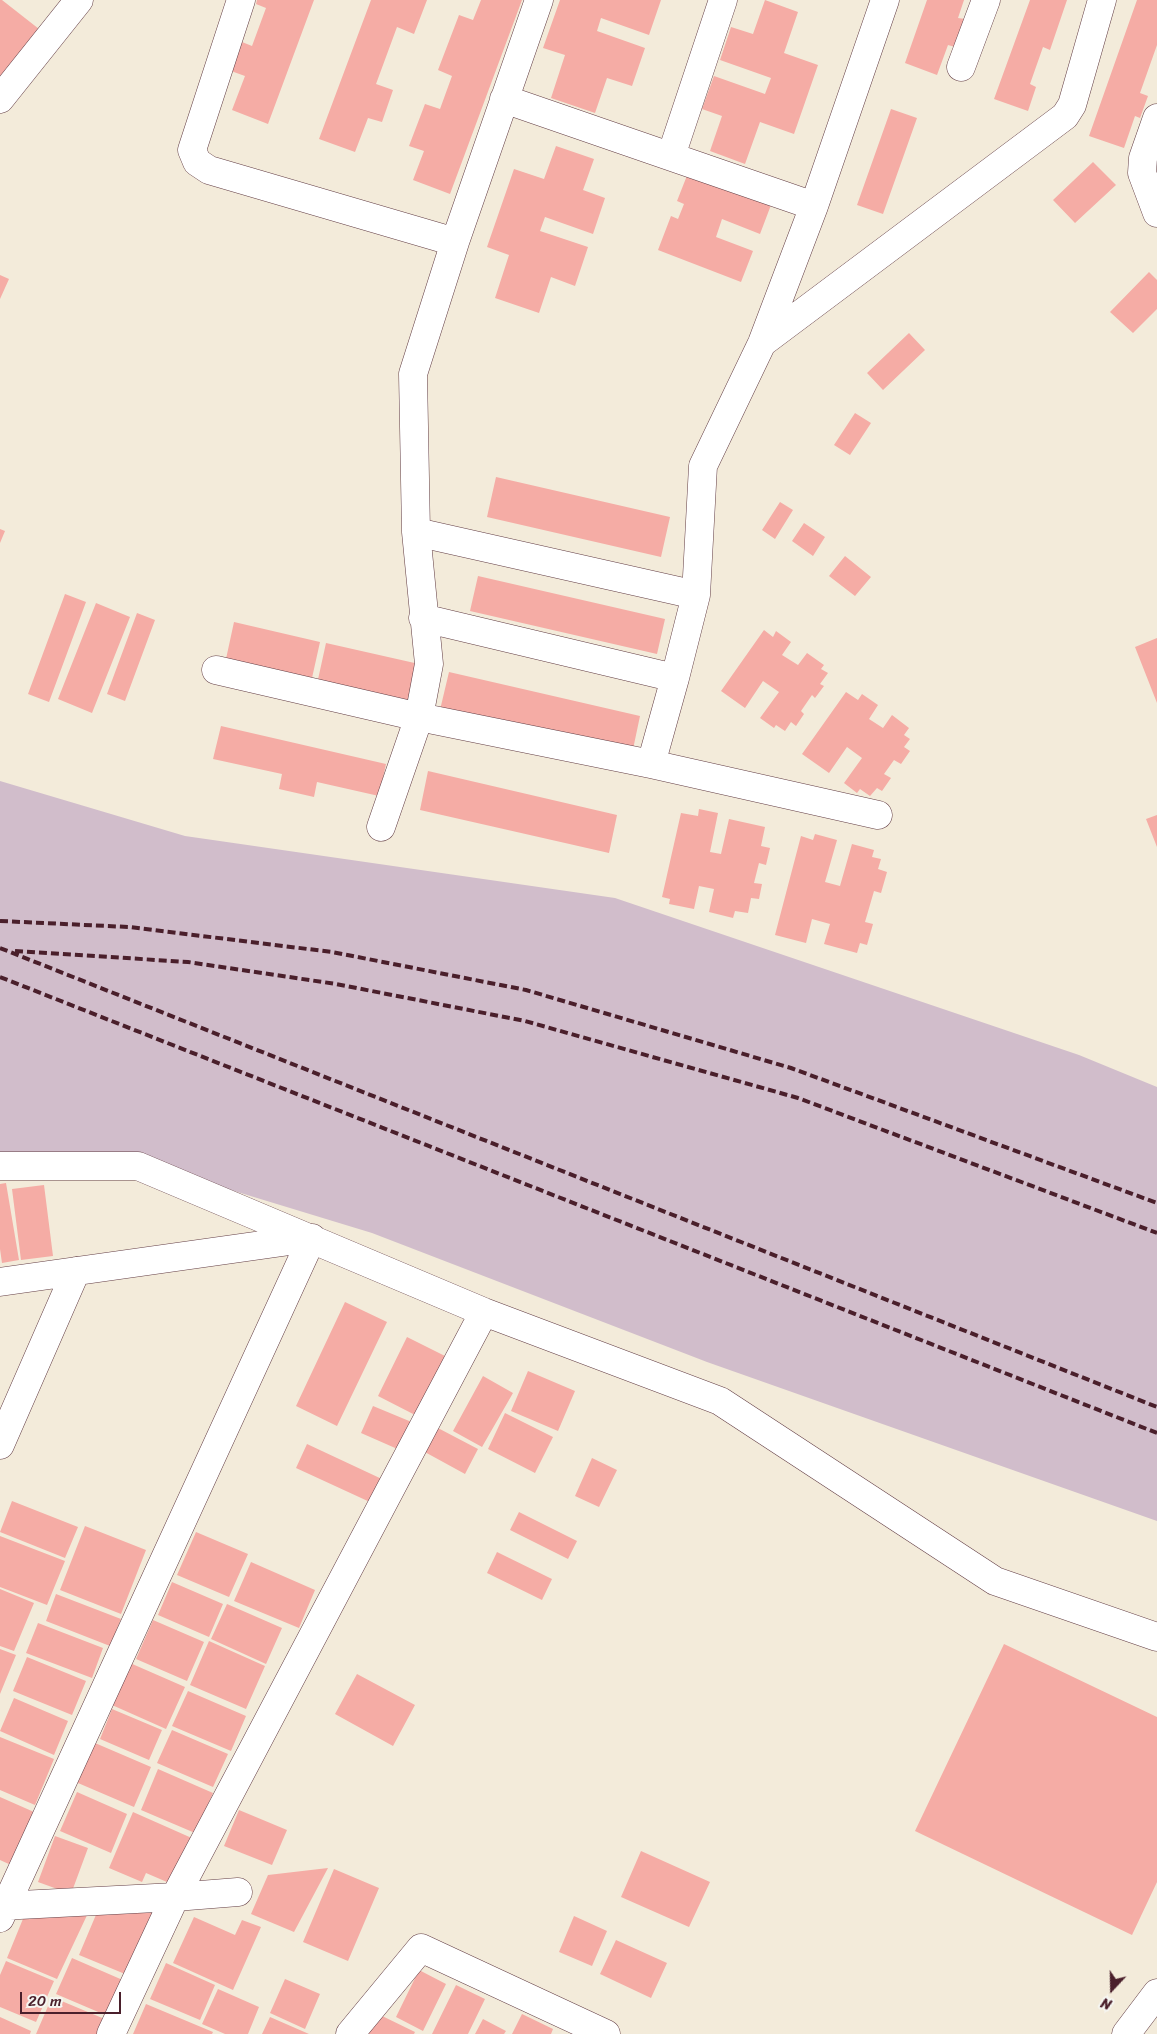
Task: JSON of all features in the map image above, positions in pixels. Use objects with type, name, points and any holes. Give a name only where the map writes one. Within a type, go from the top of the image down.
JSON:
[{"type":"street","points":[[0,99],[79,0]]},
{"type":"street","points":[[241,0],[192,150],[197,162],[209,170],[455,242]]},
{"type":"street","points":[[381,827],[419,717],[429,664],[416,532],[414,374],[455,242],[539,0]]},
{"type":"street","points":[[671,156],[723,0]]},
{"type":"street","points":[[651,764],[696,595],[703,466],[762,343],[814,206],[885,0]]},
{"type":"street","points":[[961,67],[986,0]]},
{"type":"street","points":[[762,343],[1065,116],[1072,104],[1102,0]]},
{"type":"street","points":[[504,99],[814,206]]},
{"type":"street","points":[[1157,118],[1143,158],[1142,173],[1157,213]]},
{"type":"street","points":[[416,532],[696,595]]},
{"type":"street","points":[[423,618],[675,678]]},
{"type":"street","points":[[216,670],[419,717],[651,764],[878,815]]},
{"type":"street","points":[[0,1166],[138,1166],[484,1312],[720,1401],[995,1580],[1157,1637]]},
{"type":"street","points":[[0,1282],[312,1238]]},
{"type":"street","points":[[238,1892],[2,1910],[312,1238]]},
{"type":"street","points":[[0,1445],[76,1271]]},
{"type":"street","points":[[111,2034],[176,1897],[484,1312]]},
{"type":"street","points":[[350,2034],[422,1948],[606,2034]]},
{"type":"street","points":[[1126,2034],[1157,1993]]},
{"type":"shaded area","points":[[0,781],[185,836],[615,898],[1079,1055],[1157,1087],[1157,1521],[707,1362],[372,1233],[139,1162],[0,1157]]},
{"type":"building","points":[[0,0],[39,29],[0,78]]},
{"type":"building","points":[[257,0],[314,0],[268,124],[232,110],[245,76],[231,71],[242,42],[252,46],[266,8],[256,4]]},
{"type":"building","points":[[371,0],[427,0],[414,34],[397,27],[376,84],[393,90],[382,122],[368,118],[355,152],[319,139]]},
{"type":"building","points":[[481,0],[522,0],[450,194],[413,180],[424,151],[409,146],[425,104],[440,109],[452,76],[438,70],[459,15],[473,20]]},
{"type":"building","points":[[560,0],[661,0],[649,35],[601,18],[597,31],[645,48],[632,86],[607,78],[595,113],[551,98],[565,55],[543,48]]},
{"type":"building","points":[[765,0],[798,12],[784,53],[818,65],[794,134],[760,122],[745,164],[710,151],[722,116],[702,109],[714,76],[765,94],[771,78],[720,60],[731,27],[753,34]]},
{"type":"building","points":[[927,0],[964,0],[958,18],[965,19],[955,47],[948,45],[937,75],[905,63]]},
{"type":"building","points":[[1030,0],[1067,0],[1050,50],[1043,47],[1030,84],[1036,87],[1028,111],[994,99]]},
{"type":"building","points":[[1137,0],[1157,0],[1157,45],[1140,93],[1148,96],[1140,118],[1135,116],[1124,148],[1089,136]]},
{"type":"building","points":[[891,109],[917,118],[883,214],[857,205]]},
{"type":"building","points":[[556,146],[594,159],[583,190],[605,198],[593,234],[545,217],[540,231],[588,247],[575,286],[551,277],[539,313],[495,298],[509,255],[487,247],[514,169],[544,179]]},
{"type":"building","points":[[1093,162],[1116,185],[1075,223],[1053,200]]},
{"type":"building","points":[[688,173],[771,205],[760,234],[722,219],[716,237],[753,251],[741,282],[658,250],[671,216],[678,219],[684,204],[677,201]]},
{"type":"building","points":[[1149,272],[1157,280],[1157,309],[1133,333],[1110,312]]},
{"type":"building","points":[[0,275],[9,279],[0,299]]},
{"type":"building","points":[[909,333],[925,350],[883,390],[867,373]]},
{"type":"building","points":[[855,413],[871,423],[850,455],[834,445]]},
{"type":"building","points":[[496,477],[670,517],[661,557],[487,517]]},
{"type":"building","points":[[780,502],[793,510],[775,539],[762,530]]},
{"type":"building","points":[[804,523],[825,537],[813,556],[792,541]]},
{"type":"building","points":[[0,529],[5,531],[0,543]]},
{"type":"building","points":[[845,556],[871,577],[855,596],[829,576]]},
{"type":"building","points":[[478,576],[665,619],[657,654],[470,611]]},
{"type":"building","points":[[65,594],[86,602],[49,702],[28,694]]},
{"type":"building","points":[[96,603],[130,617],[92,713],[58,699]]},
{"type":"building","points":[[137,613],[155,620],[125,701],[107,694]]},
{"type":"building","points":[[234,622],[320,642],[312,678],[226,659]]},
{"type":"building","points":[[764,630],[773,637],[776,631],[791,642],[782,655],[798,665],[807,653],[824,665],[821,669],[828,673],[820,684],[824,686],[815,698],[812,695],[801,711],[804,714],[796,726],[791,722],[785,731],[776,725],[774,728],[760,718],[779,692],[763,681],[745,708],[721,691]]},
{"type":"building","points":[[1157,638],[1157,703],[1135,647]]},
{"type":"building","points":[[326,643],[419,664],[410,704],[317,684]]},
{"type":"building","points":[[449,672],[640,716],[632,754],[440,710]]},
{"type":"building","points":[[846,692],[858,700],[862,694],[878,705],[869,719],[883,728],[892,715],[909,728],[904,735],[910,739],[904,747],[910,751],[901,764],[894,760],[884,774],[891,778],[882,791],[877,788],[870,796],[860,789],[857,793],[844,783],[862,758],[847,747],[829,773],[802,754]]},
{"type":"building","points":[[221,726],[386,764],[379,796],[317,782],[314,797],[279,789],[282,774],[213,759]]},
{"type":"building","points":[[428,771],[617,815],[609,853],[420,810]]},
{"type":"building","points":[[699,809],[718,813],[710,852],[721,854],[729,819],[765,827],[761,846],[770,848],[766,865],[759,863],[754,883],[762,884],[759,899],[751,898],[748,913],[735,911],[733,918],[709,912],[714,889],[699,886],[694,909],[669,904],[670,899],[662,897],[681,813],[698,816]]},
{"type":"building","points":[[1157,815],[1157,847],[1146,819]]},
{"type":"building","points":[[815,834],[837,840],[825,882],[840,886],[852,844],[874,850],[872,857],[881,859],[878,869],[887,872],[881,893],[874,891],[865,922],[873,924],[867,945],[860,943],[857,953],[824,944],[830,924],[812,919],[806,943],[775,935],[801,836],[813,840]]},
{"type":"building","points":[[6,1183],[19,1260],[2,1263],[0,1249],[0,1184]]},
{"type":"building","points":[[44,1185],[53,1256],[21,1260],[12,1189]]},
{"type":"building","points":[[345,1302],[387,1322],[337,1426],[296,1406]]},
{"type":"building","points":[[407,1337],[449,1358],[419,1417],[378,1396]]},
{"type":"building","points":[[528,1371],[575,1391],[558,1431],[511,1411]]},
{"type":"building","points":[[483,1376],[513,1393],[482,1447],[453,1431]]},
{"type":"building","points":[[373,1406],[414,1423],[402,1451],[361,1433]]},
{"type":"building","points":[[505,1413],[553,1437],[535,1473],[488,1449]]},
{"type":"building","points":[[436,1427],[478,1449],[465,1474],[423,1451]]},
{"type":"building","points":[[307,1444],[384,1480],[372,1503],[296,1468]]},
{"type":"building","points":[[592,1458],[617,1470],[599,1507],[575,1496]]},
{"type":"building","points":[[12,1501],[78,1527],[65,1558],[0,1532]]},
{"type":"building","points":[[519,1512],[577,1541],[568,1559],[510,1530]]},
{"type":"building","points":[[85,1526],[146,1550],[121,1614],[60,1590]]},
{"type":"building","points":[[196,1532],[248,1554],[229,1597],[177,1575]]},
{"type":"building","points":[[0,1536],[65,1561],[47,1605],[0,1587]]},
{"type":"building","points":[[497,1552],[552,1579],[542,1600],[487,1573]]},
{"type":"building","points":[[251,1562],[315,1590],[299,1628],[234,1601]]},
{"type":"building","points":[[172,1582],[223,1604],[209,1637],[158,1615]]},
{"type":"building","points":[[0,1589],[34,1603],[14,1651],[0,1646]]},
{"type":"building","points":[[56,1594],[121,1619],[110,1646],[46,1621]]},
{"type":"building","points":[[227,1604],[282,1628],[266,1664],[211,1639]]},
{"type":"building","points":[[153,1620],[204,1642],[187,1681],[136,1659]]},
{"type":"building","points":[[38,1623],[103,1648],[92,1678],[26,1653]]},
{"type":"building","points":[[209,1641],[265,1666],[246,1709],[190,1685]]},
{"type":"building","points":[[1004,1644],[1157,1717],[1157,1882],[1132,1935],[915,1831]]},
{"type":"building","points":[[0,1649],[16,1655],[0,1694]]},
{"type":"building","points":[[27,1657],[86,1681],[72,1715],[13,1691]]},
{"type":"building","points":[[130,1663],[185,1687],[166,1729],[112,1705]]},
{"type":"building","points":[[357,1674],[415,1705],[393,1746],[335,1714]]},
{"type":"building","points":[[188,1691],[246,1716],[231,1751],[172,1726]]},
{"type":"building","points":[[14,1698],[68,1721],[54,1755],[0,1731]]},
{"type":"building","points":[[112,1709],[162,1730],[149,1760],[100,1739]]},
{"type":"building","points":[[172,1730],[228,1754],[213,1787],[157,1763]]},
{"type":"building","points":[[0,1737],[54,1759],[35,1805],[0,1790]]},
{"type":"building","points":[[88,1740],[151,1767],[134,1807],[71,1780]]},
{"type":"building","points":[[158,1769],[213,1793],[195,1833],[141,1810]]},
{"type":"building","points":[[77,1792],[127,1814],[111,1853],[60,1831]]},
{"type":"building","points":[[0,1797],[34,1812],[11,1865],[0,1860]]},
{"type":"building","points":[[239,1810],[287,1830],[272,1865],[224,1846]]},
{"type":"building","points":[[133,1812],[194,1839],[174,1885],[146,1873],[142,1882],[109,1868]]},
{"type":"building","points":[[55,1836],[88,1848],[71,1894],[38,1882]]},
{"type":"building","points":[[641,1851],[710,1882],[689,1927],[621,1897]]},
{"type":"building","points":[[328,1868],[294,1932],[251,1914],[268,1875]]},
{"type":"building","points":[[334,1869],[379,1888],[348,1961],[303,1942]]},
{"type":"building","points":[[27,1909],[89,1911],[57,1979],[7,1958]]},
{"type":"building","points":[[98,1910],[157,1913],[125,1974],[79,1955]]},
{"type":"building","points":[[574,1916],[607,1931],[592,1966],[559,1952]]},
{"type":"building","points":[[194,1917],[235,1935],[242,1920],[261,1927],[233,1990],[173,1963]]},
{"type":"building","points":[[616,1940],[667,1963],[651,1998],[600,1974]]},
{"type":"building","points":[[72,1958],[125,1981],[110,2017],[56,1994]]},
{"type":"building","points":[[6,1961],[54,1981],[36,2022],[0,2007],[0,1975]]},
{"type":"building","points":[[166,1963],[215,1985],[200,2020],[150,1999]]},
{"type":"building","points":[[419,1970],[446,1984],[423,2031],[396,2017]]},
{"type":"building","points":[[285,1979],[320,1994],[305,2029],[270,2013]]},
{"type":"building","points":[[456,1985],[485,1999],[468,2034],[432,2034]]},
{"type":"building","points":[[218,1989],[259,2007],[248,2034],[225,2034],[202,2024]]},
{"type":"building","points":[[52,1997],[107,2020],[101,2034],[36,2034]]},
{"type":"building","points":[[146,2004],[213,2032],[212,2034],[133,2034]]},
{"type":"building","points":[[376,2013],[415,2032],[414,2034],[366,2034]]},
{"type":"building","points":[[522,2014],[553,2029],[551,2034],[512,2034]]},
{"type":"building","points":[[0,2017],[31,2031],[30,2034],[0,2034]]},
{"type":"building","points":[[270,2017],[309,2034],[262,2034]]},
{"type":"building","points":[[483,2019],[506,2031],[504,2034],[475,2034]]},
{"type":"railway","points":[[0,921],[129,927],[332,952],[526,990],[791,1068],[1157,1203]]},
{"type":"railway","points":[[0,948],[1157,1407]]},
{"type":"railway","points":[[15,951],[188,962],[336,984],[525,1021],[798,1098],[1157,1233]]},
{"type":"railway","points":[[0,977],[1157,1433]]}]
